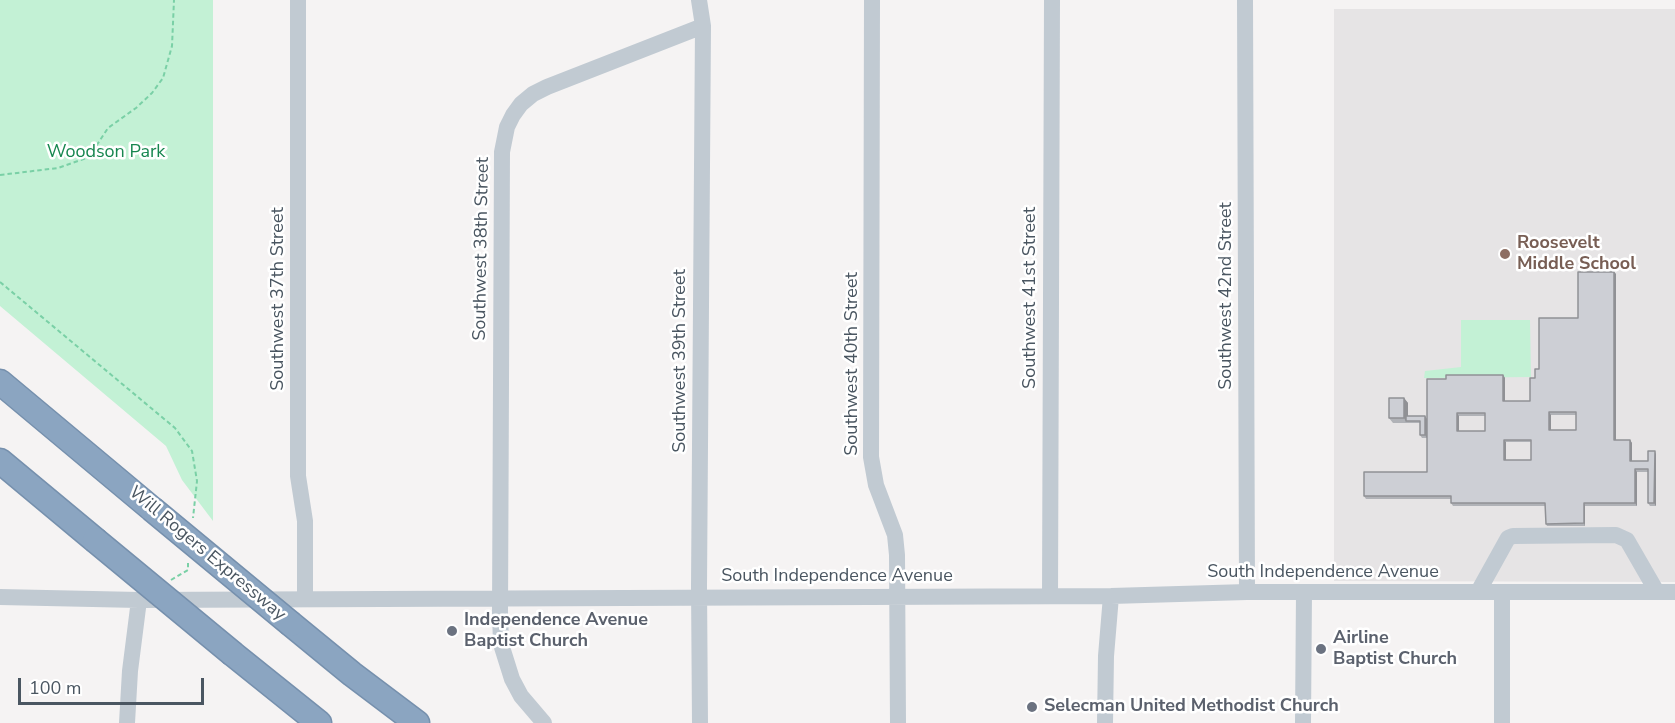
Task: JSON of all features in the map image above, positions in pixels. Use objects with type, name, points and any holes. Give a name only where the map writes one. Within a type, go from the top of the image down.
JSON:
[{"type":"highway","name":"Will Rogers Expressway","points":[[0,382],[352,674],[417,723]]},
{"type":"highway","points":[[0,461],[319,723]]},
{"type":"street","name":"Southwest 37th Street","points":[[298,0],[298,476],[305,521],[305,598]]},
{"type":"street","name":"Southwest 39th Street","points":[[699,0],[703,26],[700,723]]},
{"type":"street","name":"Southwest 40th Street","points":[[873,0],[871,457],[876,485],[895,535],[898,596],[898,723]]},
{"type":"street","name":"Southwest 41st Street","points":[[1050,596],[1052,0]]},
{"type":"street","name":"Southwest 42nd Street","points":[[1245,0],[1247,592]]},
{"type":"street","name":"Southwest 38th Street","points":[[544,723],[521,696],[506,664],[501,644],[500,173],[507,128],[521,104],[547,87],[703,26]]},
{"type":"street","points":[[1478,592],[1508,538],[1513,536],[1616,535],[1627,540],[1657,592]]},
{"type":"street","name":"South Independence Avenue","points":[[0,597],[139,600],[1111,596],[1247,592],[1675,592]]},
{"type":"street","points":[[1303,723],[1304,592]]},
{"type":"street","points":[[1502,592],[1502,723]]},
{"type":"street","points":[[1105,723],[1106,656],[1111,596]]},
{"type":"street","points":[[127,723],[130,671],[139,600]]},
{"type":"path","points":[[0,175],[58,168],[89,156],[108,128],[152,93],[163,78],[172,46],[174,0]]},
{"type":"path","points":[[0,282],[175,428],[192,451],[197,481],[192,525]]},
{"type":"path","points":[[168,582],[188,570],[189,559]]},
{"type":"shaded area","name":"Roosevelt Middle School","points":[[1334,9],[1675,9],[1675,582],[1334,581]]},
{"type":"green space","name":"Woodson Park","points":[[0,0],[213,0],[213,521],[182,480],[166,446],[0,306]]},
{"type":"green space","points":[[1461,320],[1530,320],[1531,377],[1424,378],[1425,371],[1461,367]]},
{"type":"building","points":[[1578,272],[1614,272],[1614,440],[1630,440],[1630,461],[1648,461],[1648,451],[1655,451],[1654,503],[1648,503],[1648,469],[1635,469],[1635,503],[1584,503],[1584,523],[1546,524],[1545,503],[1451,503],[1451,496],[1364,496],[1364,472],[1427,472],[1427,379],[1446,379],[1446,375],[1503,375],[1503,401],[1530,401],[1530,378],[1535,378],[1535,369],[1539,369],[1539,318],[1578,318]],"holes":[[[1549,412],[1576,412],[1576,430],[1549,430]],[[1457,413],[1485,413],[1485,431],[1457,431]],[[1504,440],[1531,440],[1531,460],[1504,460]]]},
{"type":"building","points":[[1389,398],[1404,398],[1404,418],[1389,418]]},
{"type":"building","points":[[1406,416],[1425,416],[1425,435],[1420,435],[1420,421],[1406,421]]},
{"type":"place","name":"Roosevelt Middle School","points":[[1505,254]]},
{"type":"place","name":"Independence Avenue Baptist Church","points":[[452,631]]},
{"type":"place","name":"Airline Baptist Church","points":[[1321,649]]},
{"type":"place","name":"Selecman United Methodist Church","points":[[1032,707]]}]
